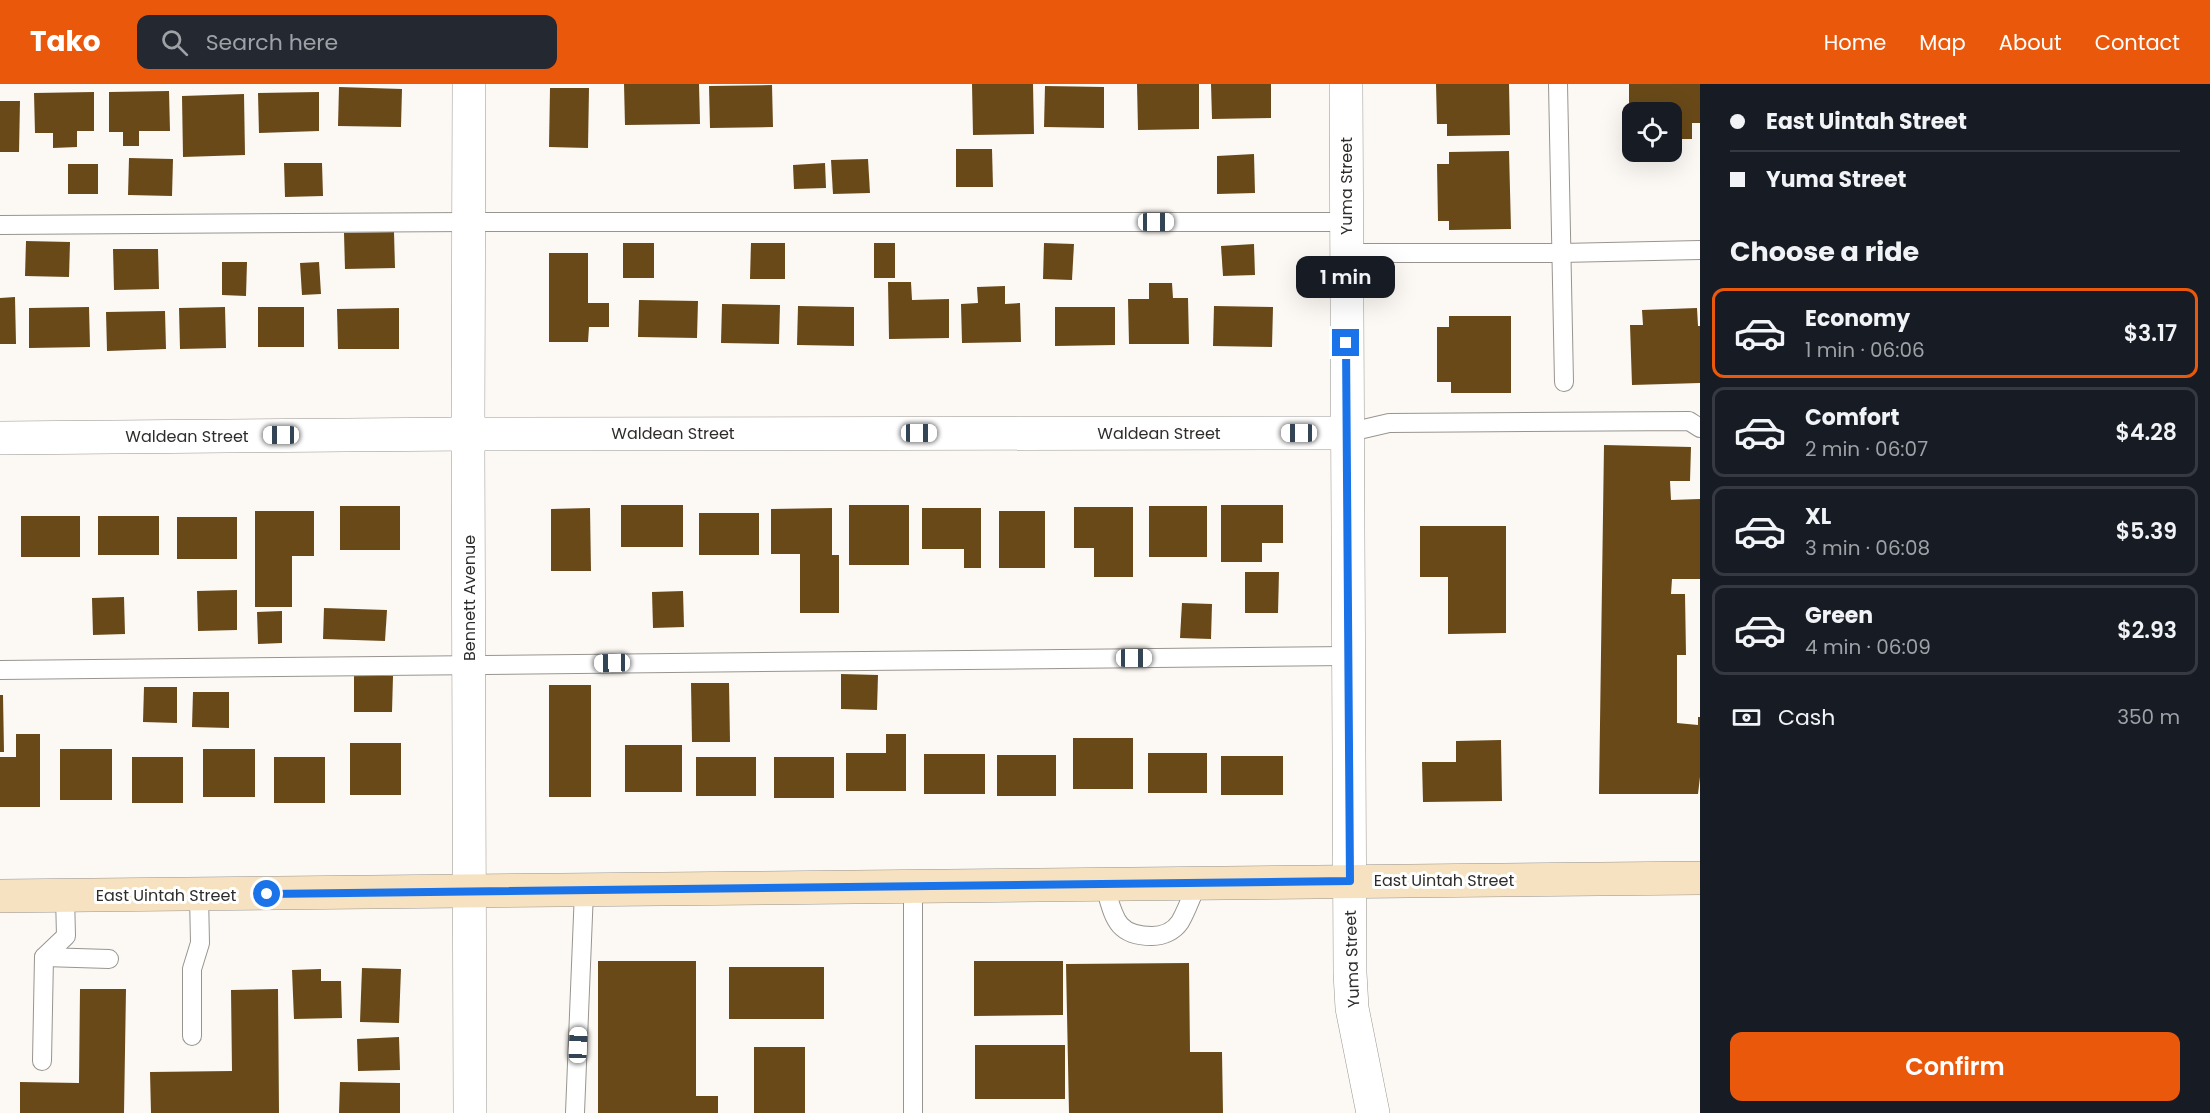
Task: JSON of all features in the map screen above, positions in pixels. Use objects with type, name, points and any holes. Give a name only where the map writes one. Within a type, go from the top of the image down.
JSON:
[{"type":"main road","name":"East Uintah Street","points":[[0,896],[1700,878]]},
{"type":"street","name":"Bennett Avenue","points":[[470,84],[468,222],[470,1113]]},
{"type":"street","name":"Yuma Street","points":[[1346,84],[1350,973],[1352,1008],[1373,1113]]},
{"type":"street","name":"Waldean Street","points":[[0,438],[468,434],[1346,433]]},
{"type":"lane","points":[[1558,84],[1564,382]]},
{"type":"lane","points":[[0,225],[468,222],[1346,238],[1561,253],[1700,250]]},
{"type":"lane","points":[[1346,433],[1389,423],[1695,424]]},
{"type":"lane","points":[[0,670],[1348,656]]},
{"type":"lane","points":[[1104,884],[1117,921],[1126,932],[1137,936],[1157,936],[1169,932],[1179,923],[1197,883]]},
{"type":"lane","points":[[913,887],[913,1113]]},
{"type":"lane","points":[[575,1113],[584,891]]},
{"type":"lane","points":[[192,1036],[192,969],[200,943],[199,895]]},
{"type":"lane","points":[[42,1061],[44,957],[66,936],[65,896]]},
{"type":"lane","points":[[44,957],[109,959]]},
{"type":"building","points":[[624,84],[699,84],[700,124],[625,125]]},
{"type":"building","points":[[972,84],[1033,84],[1034,134],[973,135]]},
{"type":"building","points":[[1137,84],[1199,84],[1199,129],[1138,130]]},
{"type":"building","points":[[1211,84],[1271,84],[1271,118],[1212,119]]},
{"type":"building","points":[[1436,84],[1509,84],[1510,135],[1447,136],[1447,124],[1437,124]]},
{"type":"building","points":[[1629,84],[1700,84],[1700,123],[1692,123],[1692,139],[1682,139],[1682,102],[1629,102]]},
{"type":"building","points":[[772,85],[773,127],[710,128],[709,86]]},
{"type":"building","points":[[1045,86],[1104,87],[1104,128],[1044,127]]},
{"type":"building","points":[[339,87],[402,89],[401,127],[338,126]]},
{"type":"building","points":[[550,88],[589,88],[588,148],[549,147]]},
{"type":"building","points":[[169,91],[170,131],[139,131],[139,146],[123,146],[123,132],[109,132],[109,92]]},
{"type":"building","points":[[94,92],[94,131],[77,131],[77,147],[53,148],[53,133],[35,133],[34,93]]},
{"type":"building","points":[[319,92],[319,131],[259,133],[258,93]]},
{"type":"building","points":[[244,94],[245,155],[183,157],[182,96]]},
{"type":"building","points":[[0,101],[20,101],[19,152],[0,152]]},
{"type":"building","points":[[956,149],[992,149],[993,187],[956,187]]},
{"type":"building","points":[[1509,151],[1511,229],[1449,230],[1449,221],[1438,221],[1437,164],[1449,164],[1449,152]]},
{"type":"building","points":[[1254,154],[1255,193],[1217,194],[1217,156]]},
{"type":"building","points":[[129,158],[173,159],[172,196],[128,195]]},
{"type":"building","points":[[868,159],[870,193],[833,194],[831,160]]},
{"type":"building","points":[[284,163],[322,163],[323,196],[285,197]]},
{"type":"building","points":[[825,163],[826,188],[794,189],[793,165]]},
{"type":"building","points":[[68,164],[98,164],[98,194],[68,194]]},
{"type":"building","points":[[394,232],[395,268],[345,269],[344,233]]},
{"type":"building","points":[[26,241],[70,242],[69,277],[25,276]]},
{"type":"building","points":[[623,243],[654,243],[654,278],[623,278]]},
{"type":"building","points":[[751,243],[785,243],[785,279],[750,279]]},
{"type":"building","points":[[874,243],[895,243],[895,278],[874,278]]},
{"type":"building","points":[[1044,243],[1074,244],[1072,280],[1043,279]]},
{"type":"building","points":[[1254,244],[1255,275],[1223,276],[1221,246]]},
{"type":"building","points":[[113,249],[158,249],[159,289],[114,290]]},
{"type":"building","points":[[549,253],[588,253],[588,303],[609,303],[609,327],[589,327],[588,342],[549,342]]},
{"type":"building","points":[[222,262],[247,262],[246,296],[222,295]]},
{"type":"building","points":[[319,262],[321,294],[302,295],[300,263]]},
{"type":"building","points":[[888,282],[911,282],[912,300],[949,299],[949,338],[889,339]]},
{"type":"building","points":[[1149,283],[1172,283],[1173,298],[1188,298],[1189,344],[1129,344],[1128,299],[1149,299]]},
{"type":"building","points":[[1005,286],[1005,304],[1020,303],[1021,342],[962,343],[961,304],[978,303],[977,287]]},
{"type":"building","points":[[15,297],[16,344],[0,344],[0,298]]},
{"type":"building","points":[[639,300],[698,301],[697,338],[638,337]]},
{"type":"building","points":[[722,304],[780,305],[779,344],[721,343]]},
{"type":"building","points":[[798,306],[854,307],[854,346],[797,345]]},
{"type":"building","points":[[1214,306],[1273,307],[1272,347],[1213,346]]},
{"type":"building","points":[[89,307],[90,347],[29,348],[29,308]]},
{"type":"building","points":[[225,307],[226,348],[180,349],[179,308]]},
{"type":"building","points":[[258,307],[304,307],[304,347],[258,347]]},
{"type":"building","points":[[1055,307],[1115,307],[1115,345],[1055,346]]},
{"type":"building","points":[[399,308],[399,349],[338,349],[337,309]]},
{"type":"building","points":[[1697,308],[1698,326],[1700,326],[1700,383],[1632,385],[1630,325],[1643,325],[1642,310]]},
{"type":"building","points":[[165,311],[166,349],[107,351],[106,312]]},
{"type":"building","points":[[1449,316],[1511,316],[1511,393],[1451,393],[1451,382],[1437,382],[1437,327],[1449,327]]},
{"type":"building","points":[[1604,445],[1691,447],[1690,481],[1670,481],[1671,500],[1700,499],[1700,579],[1672,579],[1671,594],[1685,594],[1686,655],[1677,655],[1677,723],[1698,725],[1698,717],[1700,717],[1698,794],[1599,794]]},
{"type":"building","points":[[621,505],[683,505],[683,547],[621,547]]},
{"type":"building","points":[[849,505],[909,505],[909,565],[849,565]]},
{"type":"building","points":[[1221,505],[1283,505],[1283,543],[1262,543],[1262,562],[1221,562]]},
{"type":"building","points":[[340,506],[400,506],[400,550],[340,550]]},
{"type":"building","points":[[1149,506],[1207,506],[1207,557],[1149,557]]},
{"type":"building","points":[[1074,507],[1133,507],[1133,577],[1094,577],[1094,548],[1074,548]]},
{"type":"building","points":[[590,508],[591,571],[551,571],[551,509]]},
{"type":"building","points":[[832,508],[832,555],[839,555],[839,613],[800,613],[800,554],[771,554],[771,509]]},
{"type":"building","points":[[922,508],[981,508],[981,568],[964,568],[964,549],[922,549]]},
{"type":"building","points":[[255,511],[314,511],[314,556],[292,556],[292,607],[255,607]]},
{"type":"building","points":[[999,511],[1045,511],[1045,568],[999,568]]},
{"type":"building","points":[[699,513],[759,513],[759,555],[699,555]]},
{"type":"building","points":[[21,516],[80,516],[80,557],[21,557]]},
{"type":"building","points":[[98,516],[159,516],[159,555],[98,555]]},
{"type":"building","points":[[177,517],[237,517],[237,559],[177,559]]},
{"type":"building","points":[[1420,526],[1506,526],[1506,633],[1448,634],[1448,577],[1420,577]]},
{"type":"building","points":[[1245,572],[1279,572],[1278,613],[1245,613]]},
{"type":"building","points":[[237,590],[237,630],[198,631],[197,591]]},
{"type":"building","points":[[683,591],[684,627],[653,628],[652,592]]},
{"type":"building","points":[[124,597],[125,634],[93,635],[92,598]]},
{"type":"building","points":[[1182,603],[1212,604],[1211,639],[1180,638]]},
{"type":"building","points":[[324,608],[387,610],[385,641],[323,639]]},
{"type":"building","points":[[282,611],[282,643],[258,644],[257,612]]},
{"type":"building","points":[[841,674],[878,675],[877,710],[841,709]]},
{"type":"building","points":[[354,676],[393,676],[392,712],[354,712]]},
{"type":"building","points":[[691,683],[729,683],[730,742],[692,742]]},
{"type":"building","points":[[549,685],[591,685],[591,797],[549,797]]},
{"type":"building","points":[[144,687],[177,687],[177,723],[143,722]]},
{"type":"building","points":[[193,692],[229,692],[229,728],[192,727]]},
{"type":"building","points":[[0,695],[3,695],[4,752],[0,752]]},
{"type":"building","points":[[16,734],[40,734],[40,807],[0,807],[0,757],[16,757]]},
{"type":"building","points":[[886,734],[906,734],[906,791],[846,791],[846,753],[886,753]]},
{"type":"building","points":[[1073,738],[1133,738],[1133,789],[1073,789]]},
{"type":"building","points":[[1501,740],[1502,801],[1423,802],[1422,762],[1456,762],[1456,741]]},
{"type":"building","points":[[350,743],[401,743],[401,795],[350,795]]},
{"type":"building","points":[[625,745],[682,745],[682,792],[625,792]]},
{"type":"building","points":[[60,749],[112,749],[112,800],[60,800]]},
{"type":"building","points":[[203,749],[255,749],[255,797],[203,797]]},
{"type":"building","points":[[1148,753],[1207,753],[1207,793],[1148,793]]},
{"type":"building","points":[[924,754],[985,754],[985,794],[924,794]]},
{"type":"building","points":[[997,755],[1056,755],[1056,796],[997,796]]},
{"type":"building","points":[[1221,756],[1283,756],[1283,795],[1221,795]]},
{"type":"building","points":[[132,757],[183,757],[183,803],[132,803]]},
{"type":"building","points":[[274,757],[325,757],[325,803],[274,803]]},
{"type":"building","points":[[696,757],[756,757],[756,796],[696,796]]},
{"type":"building","points":[[774,757],[834,757],[834,798],[774,798]]},
{"type":"building","points":[[598,961],[696,961],[696,1096],[718,1096],[718,1113],[598,1113]]},
{"type":"building","points":[[974,961],[1063,961],[1063,1015],[974,1016]]},
{"type":"building","points":[[1189,963],[1190,1052],[1222,1052],[1223,1113],[1069,1113],[1066,964]]},
{"type":"building","points":[[729,967],[824,967],[824,1019],[729,1019]]},
{"type":"building","points":[[362,968],[401,969],[399,1023],[360,1022]]},
{"type":"building","points":[[321,969],[321,981],[341,981],[342,1018],[294,1019],[292,970]]},
{"type":"building","points":[[80,989],[126,989],[124,1113],[20,1113],[20,1082],[79,1083]]},
{"type":"building","points":[[278,989],[279,1113],[151,1113],[150,1072],[232,1071],[231,990]]},
{"type":"building","points":[[399,1037],[400,1070],[358,1071],[357,1039]]},
{"type":"building","points":[[975,1045],[1065,1045],[1065,1099],[975,1099]]},
{"type":"building","points":[[754,1047],[805,1047],[805,1113],[754,1113]]},
{"type":"building","points":[[340,1082],[400,1083],[400,1113],[339,1113]]},
{"type":"route","points":[[267,894],[1350,881],[1346,343]]}]
